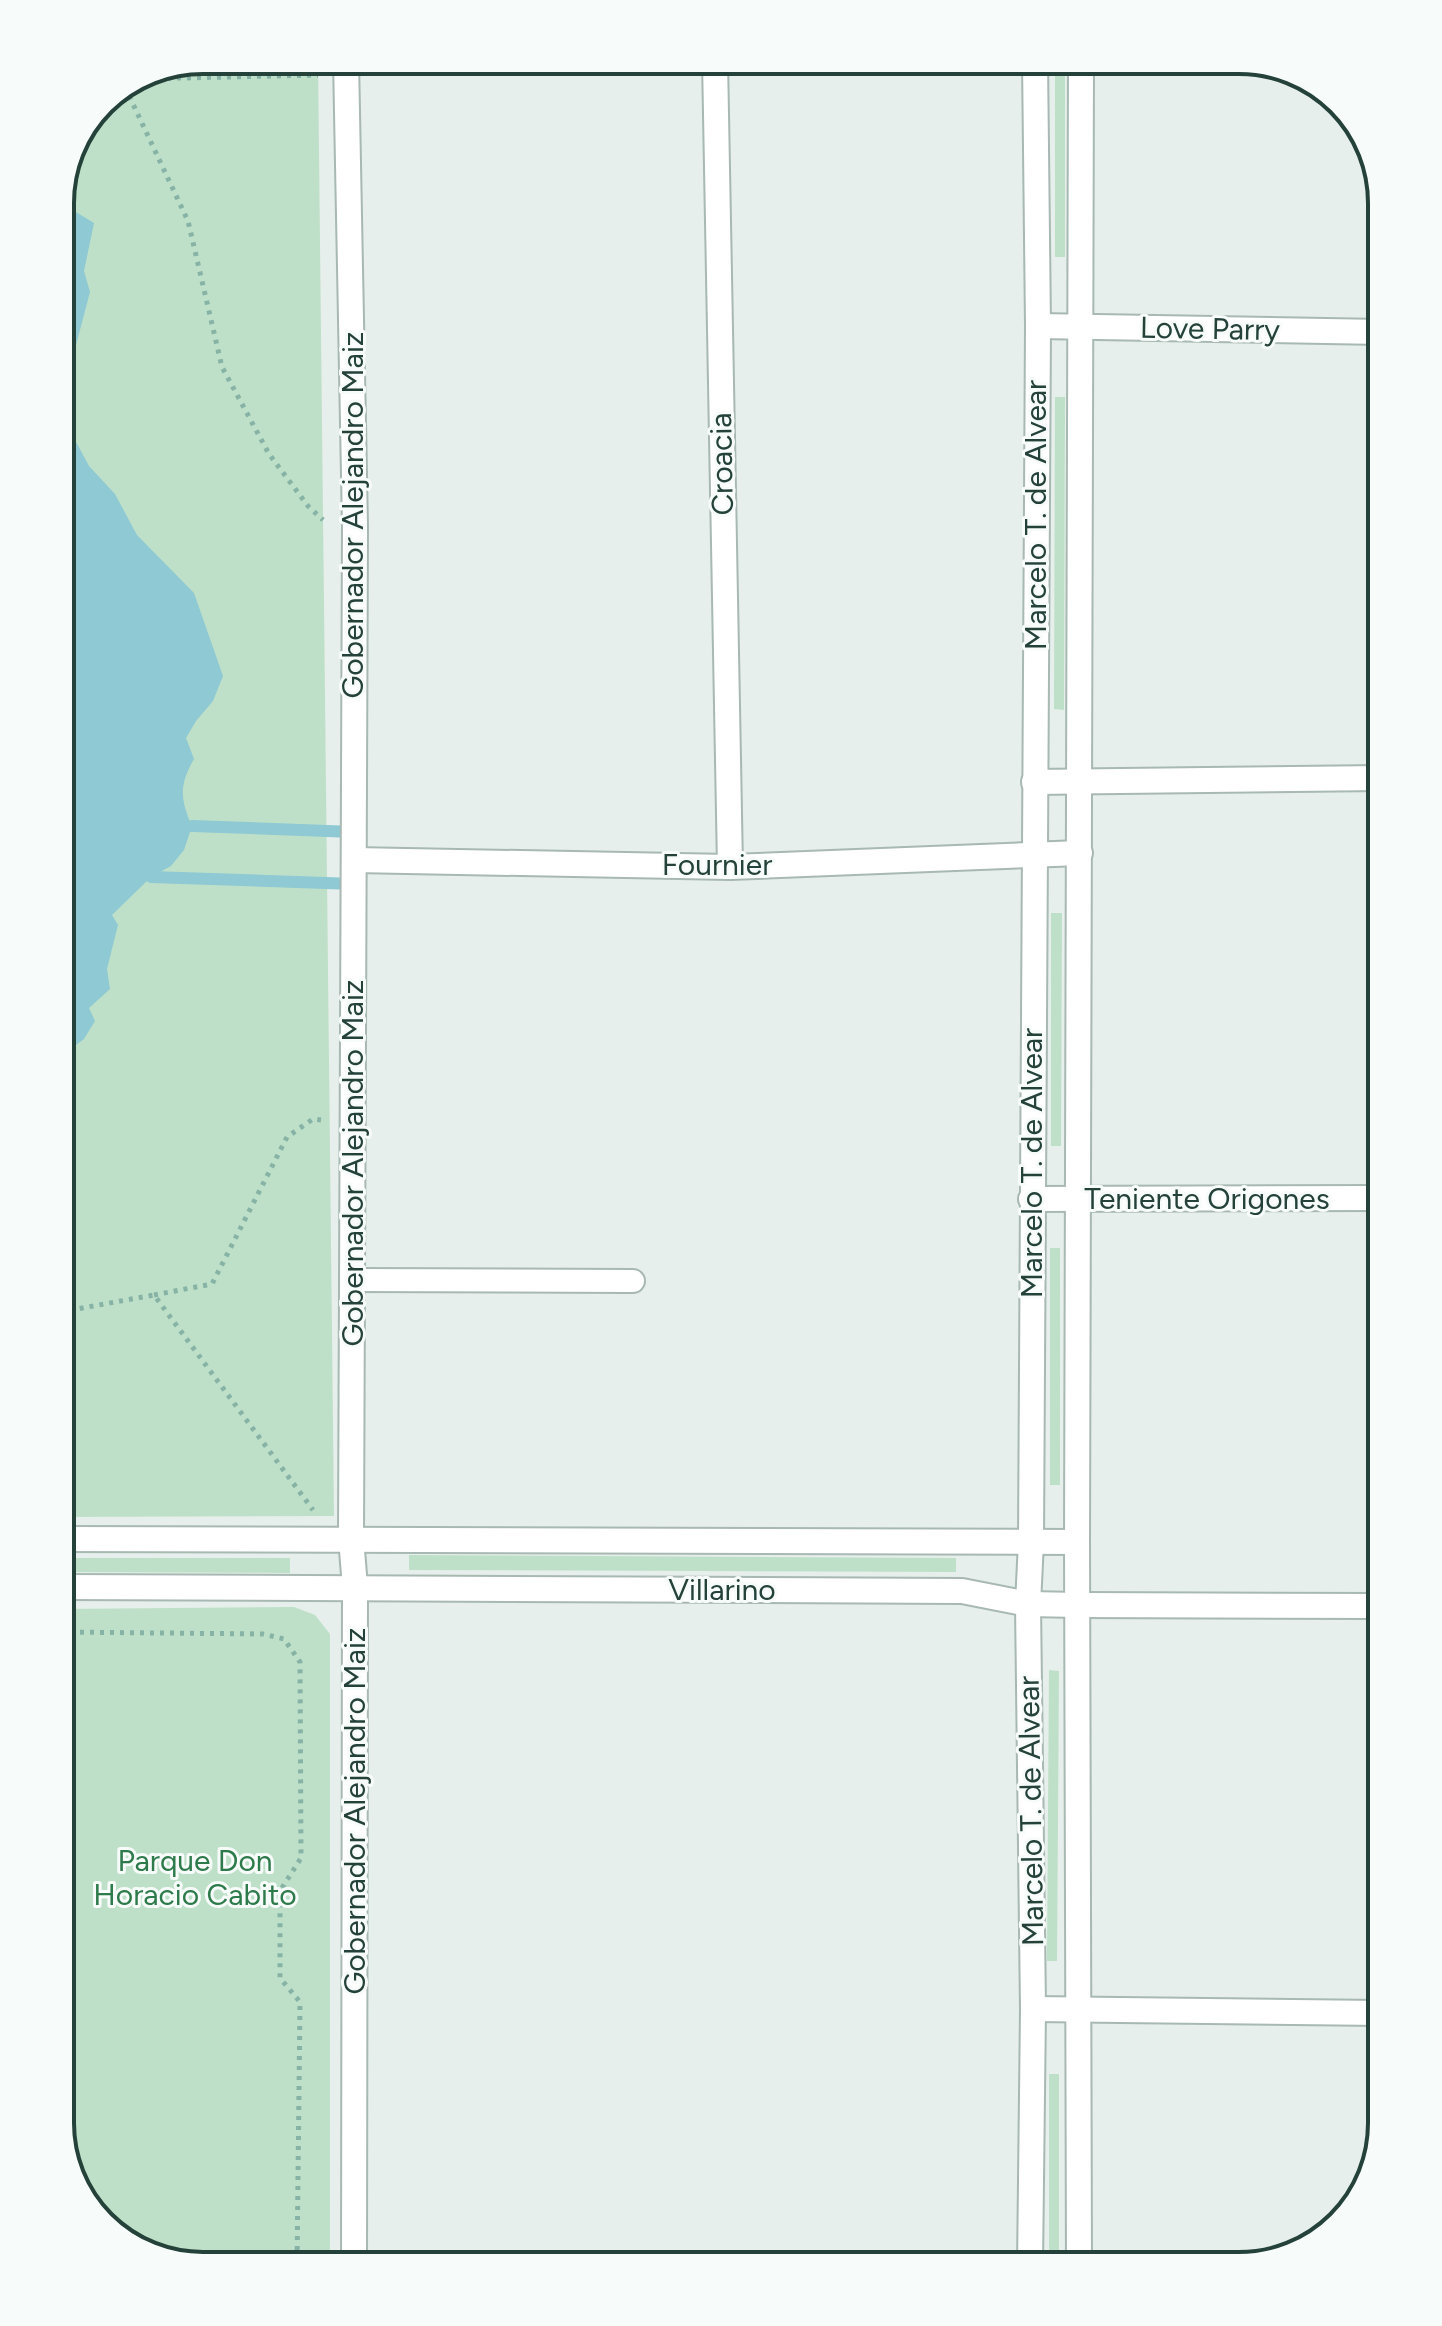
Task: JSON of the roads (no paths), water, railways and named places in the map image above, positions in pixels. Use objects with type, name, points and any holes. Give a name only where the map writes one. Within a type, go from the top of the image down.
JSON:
[{"type":"street","name":"Gobernador Alejandro Maiz","points":[[347,74],[355,527],[353,1280],[342,1538],[355,1587],[354,2252]]},
{"type":"street","name":"Croacia","points":[[715,74],[730,867]]},
{"type":"street","name":"Marcelo T. de Alvear","points":[[1030,2252],[1033,2009],[1028,1604],[1031,1542],[1038,326],[1035,74]]},
{"type":"street","name":"Marcelo T. de Alvear","points":[[1079,2252],[1077,1542],[1081,74]]},
{"type":"street","name":"Love Parry","points":[[1038,326],[1368,332]]},
{"type":"street","points":[[1034,782],[1368,778]]},
{"type":"street","name":"Fournier","points":[[354,860],[730,867],[1080,853]]},
{"type":"street","name":"Teniente Origones","points":[[1031,1199],[1368,1198]]},
{"type":"street","name":"Villarino","points":[[74,1539],[1077,1542]]},
{"type":"street","name":"Villarino","points":[[74,1587],[962,1591],[1028,1604],[1368,1606]]},
{"type":"street","points":[[1033,2009],[1368,2013]]},
{"type":"lane","points":[[353,1280],[633,1281]]},
{"type":"water","points":[[74,211],[94,223],[84,271],[90,292],[74,353]]},
{"type":"water","points":[[74,438],[89,466],[115,494],[137,535],[194,593],[223,676],[213,701],[186,738],[194,759],[183,792],[192,826],[184,850],[171,866],[151,877],[112,915],[118,925],[107,969],[110,989],[89,1008],[95,1021],[84,1039],[74,1046]]},
{"type":"waterway","points":[[192,826],[354,832]]},
{"type":"waterway","points":[[151,877],[354,884]]},
{"type":"park label","name":"Parque Don Horacio Cabito","points":[[195,1878]]}]
